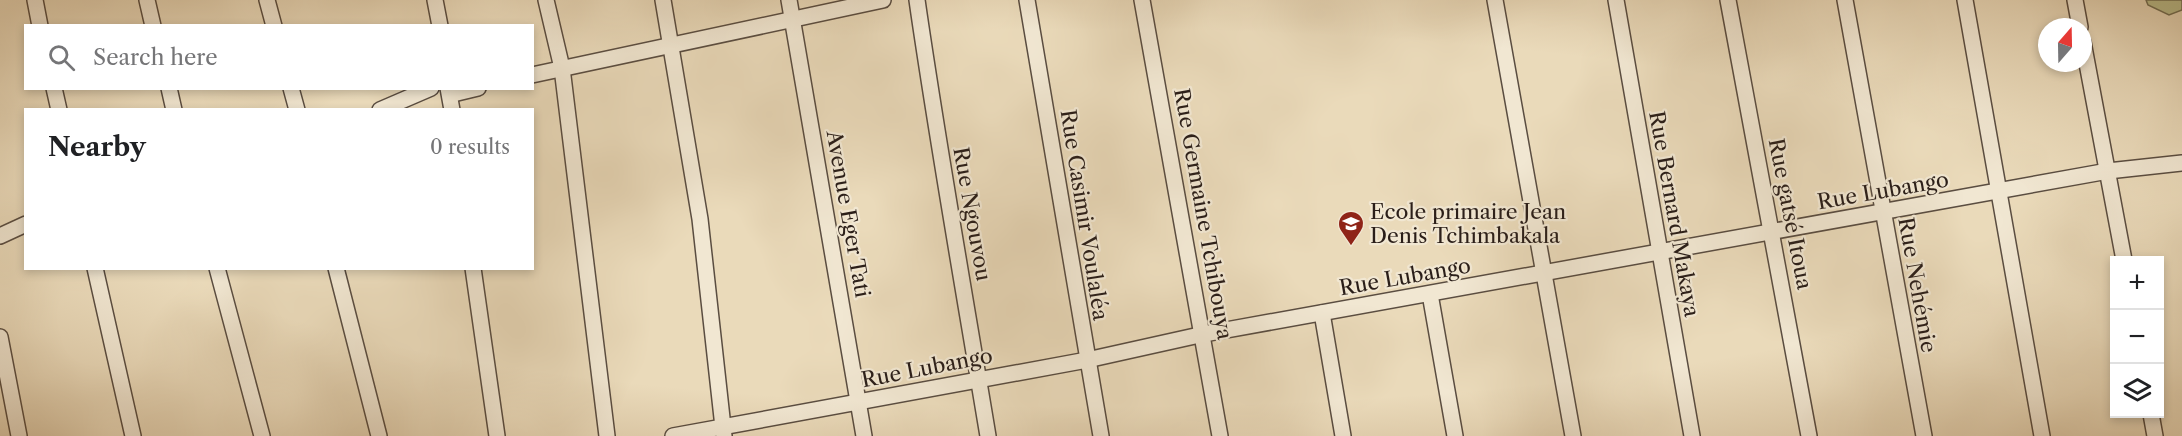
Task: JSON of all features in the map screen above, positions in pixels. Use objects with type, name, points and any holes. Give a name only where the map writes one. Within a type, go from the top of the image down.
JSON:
[{"type":"street","points":[[35,0],[40,24]]},
{"type":"street","points":[[147,0],[153,24]]},
{"type":"street","points":[[267,0],[273,24]]},
{"type":"street","points":[[435,0],[440,24]]},
{"type":"street","points":[[546,0],[562,68],[607,436]]},
{"type":"street","points":[[663,0],[700,219],[723,432]]},
{"type":"street","name":"Avenue Eger Tati","points":[[789,0],[864,436]]},
{"type":"street","points":[[534,75],[883,0]]},
{"type":"street","name":"Rue Ngouvou","points":[[917,0],[937,136],[952,213],[988,436]]},
{"type":"street","name":"Rue Casimir Voulaléa","points":[[1027,0],[1101,436]]},
{"type":"street","name":"Rue Germaine Tchibouya","points":[[1142,0],[1204,334],[1220,436]]},
{"type":"street","points":[[1495,0],[1573,436]]},
{"type":"street","name":"Rue Bernard Makaya","points":[[1616,0],[1692,436]]},
{"type":"street","name":"Rue gatsé Itoua","points":[[1728,0],[1809,436]]},
{"type":"street","name":"Rue Nehémie","points":[[1845,0],[1924,436]]},
{"type":"street","points":[[1965,0],[2042,436]]},
{"type":"street","points":[[2075,0],[2078,18]]},
{"type":"street","points":[[2089,72],[2123,256]]},
{"type":"street","points":[[54,90],[59,108]]},
{"type":"street","points":[[169,90],[174,108]]},
{"type":"street","points":[[292,90],[296,108]]},
{"type":"street","points":[[385,108],[426,90]]},
{"type":"street","points":[[451,94],[469,90]]},
{"type":"street","name":"Rue Lubango","points":[[673,436],[723,432],[1322,312],[1773,233],[2108,171],[2182,163]]},
{"type":"street","points":[[0,236],[24,225]]},
{"type":"street","points":[[95,270],[133,436]]},
{"type":"street","points":[[218,270],[262,436]]},
{"type":"street","points":[[337,270],[379,436]]},
{"type":"street","points":[[473,270],[497,436]]},
{"type":"street","points":[[1430,294],[1455,436]]},
{"type":"street","points":[[1322,312],[1343,436]]},
{"type":"street","points":[[0,337],[19,436]]},
{"type":"street","points":[[2152,418],[2155,436]]},
{"type":"green space","points":[[2146,0],[2182,0],[2182,10],[2169,15],[2148,5]]},
{"type":"place","name":"Ecole primaire Jean Denis Tchimbakala","points":[[1351,247]]}]
